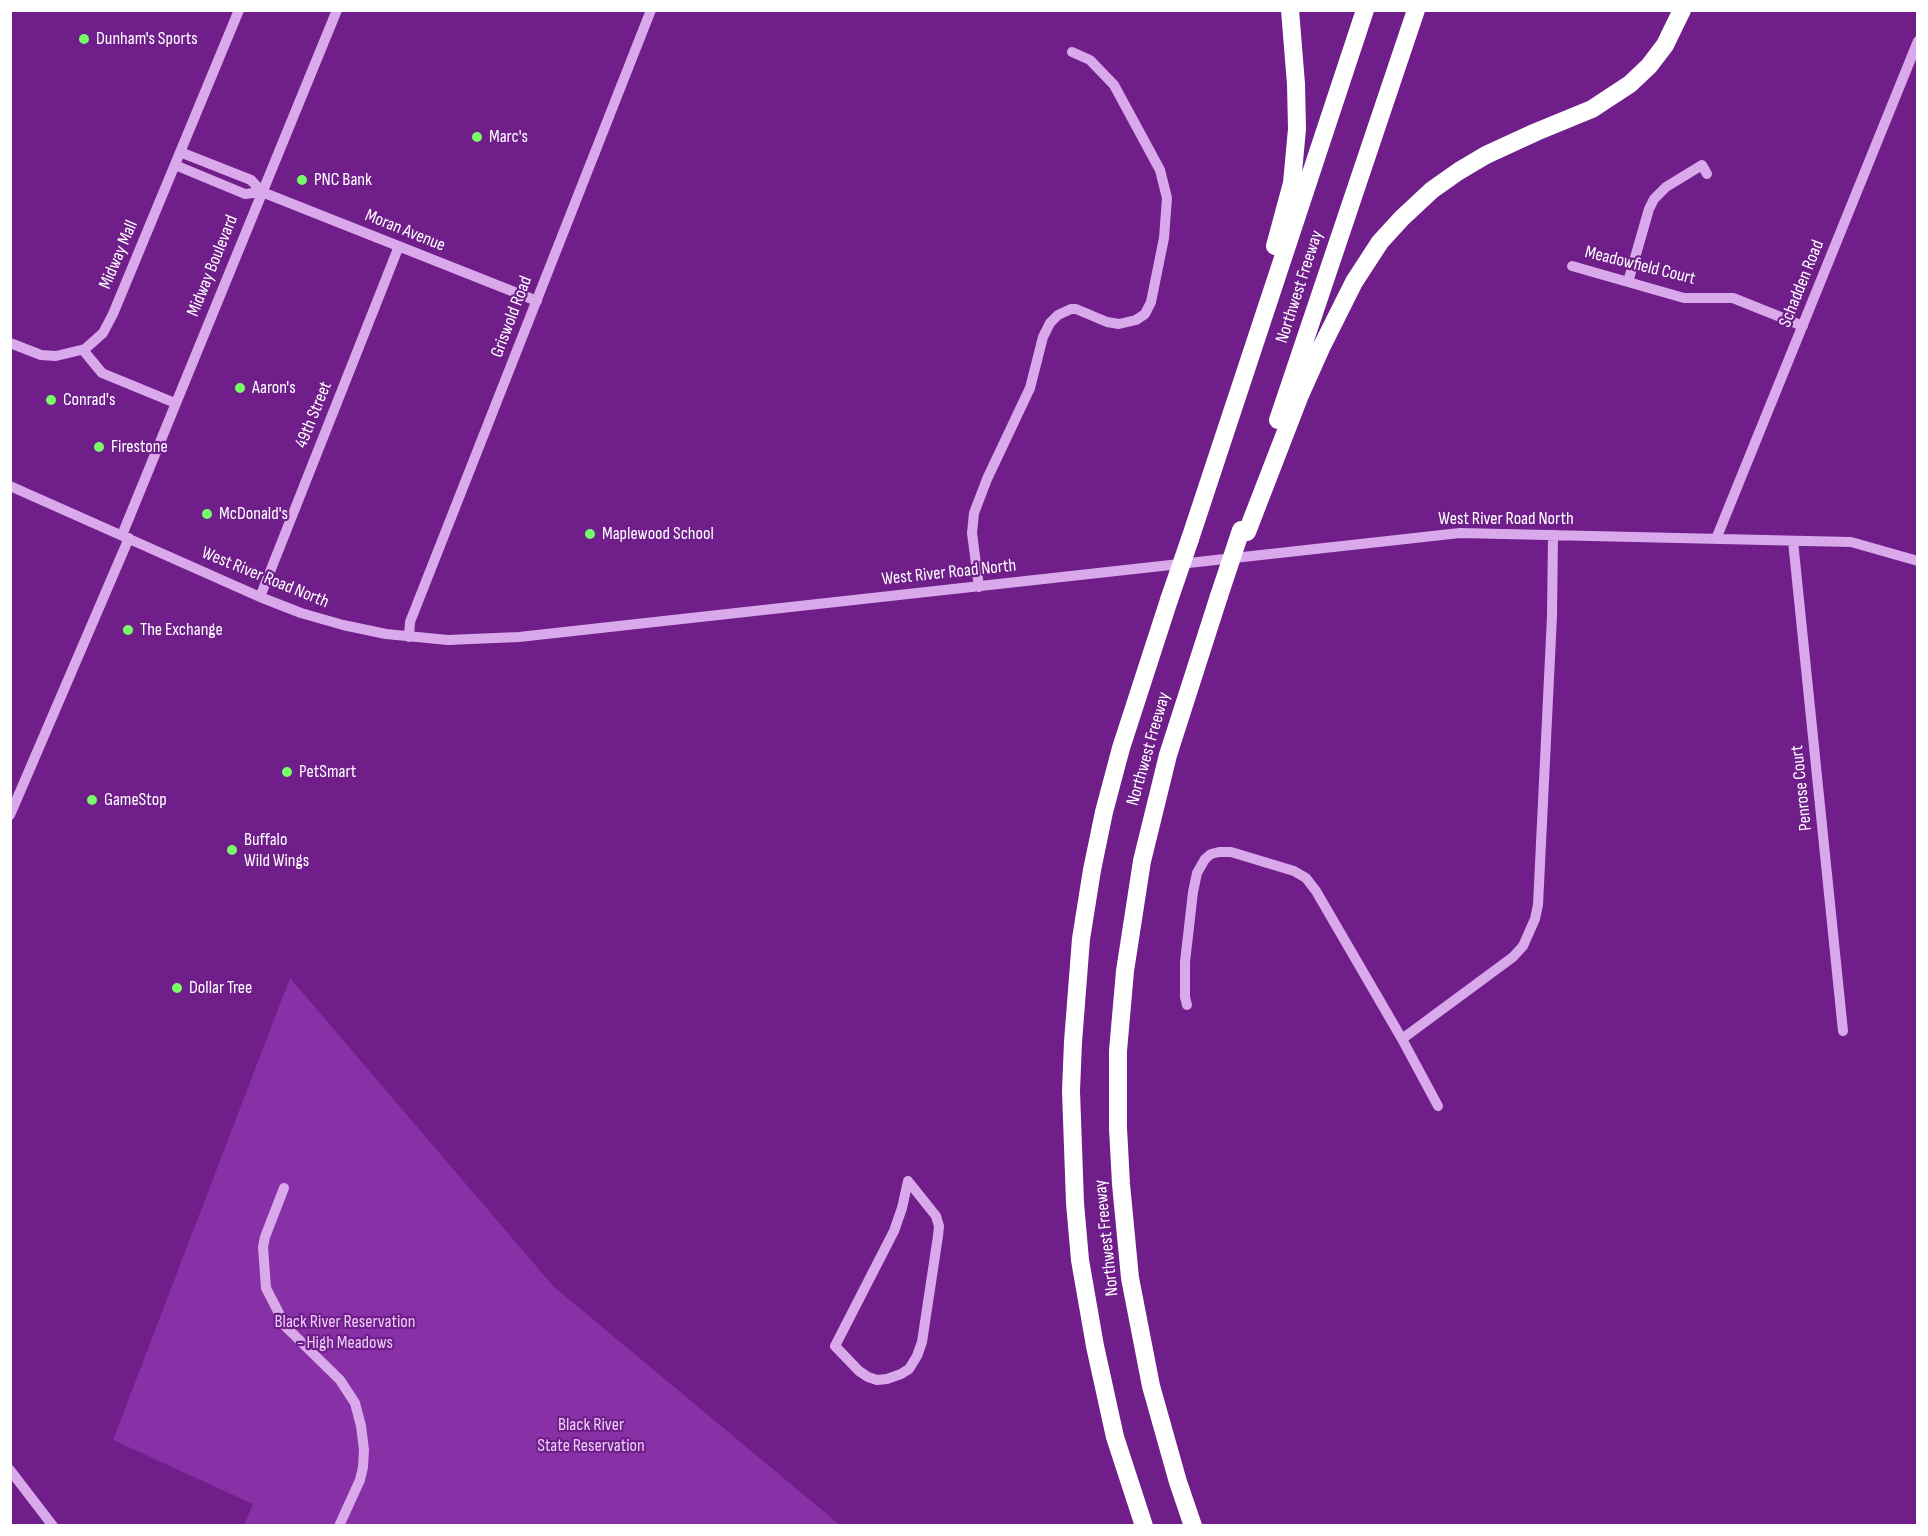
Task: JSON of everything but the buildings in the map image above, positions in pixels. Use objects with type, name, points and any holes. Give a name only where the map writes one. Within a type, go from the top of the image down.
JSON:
[{"type":"highway","points":[[1210,474],[1220,418],[1292,183],[1298,129],[1290,10]]},
{"type":"highway","name":"Northwest Freeway","points":[[1144,1526],[1115,1437],[1095,1346],[1080,1260],[1075,1203],[1071,1091],[1073,1030],[1079,962],[1092,870],[1104,812],[1122,748],[1210,474],[1365,10]]},
{"type":"highway","name":"Northwest Freeway","points":[[1193,1526],[1151,1386],[1130,1278],[1120,1173],[1118,1051],[1126,960],[1142,861],[1168,755],[1197,662],[1244,531],[1416,10]]},
{"type":"highway","points":[[1244,531],[1321,348],[1354,282],[1380,242],[1425,197],[1459,171],[1486,155],[1592,109],[1630,84],[1661,51],[1672,34],[1682,10]]},
{"type":"street","points":[[180,152],[238,10]]},
{"type":"street","name":"Midway Boulevard","points":[[10,815],[126,537],[175,403],[337,10]]},
{"type":"street","name":"Griswold Road","points":[[409,637],[410,622],[651,10]]},
{"type":"street","name":"Schadden Road","points":[[1716,539],[1917,41]]},
{"type":"street","points":[[979,587],[972,533],[974,513],[987,479],[1030,388],[1043,337],[1050,323],[1058,315],[1071,309],[1119,324],[1136,320],[1145,314],[1151,302],[1164,238],[1167,198],[1160,170],[1114,85],[1090,60],[1072,52]]},
{"type":"street","name":"Midway Mall","points":[[83,350],[97,340],[109,323],[180,152]]},
{"type":"street","name":"Moran Avenue","points":[[180,152],[251,180],[262,192],[537,301]]},
{"type":"street","name":"Moran Avenue","points":[[175,165],[245,194],[262,192]]},
{"type":"street","points":[[1628,282],[1654,199],[1666,187],[1702,165],[1707,174]]},
{"type":"street","name":"49th Street","points":[[260,597],[399,246]]},
{"type":"street","name":"Meadowfield Court","points":[[1572,266],[1684,298],[1732,298],[1803,326]]},
{"type":"street","points":[[10,343],[47,356],[64,355],[83,350],[102,373],[175,403]]},
{"type":"street","name":"West River Road North","points":[[10,486],[301,613],[343,625],[409,637],[448,640],[519,637],[1460,533],[1851,542],[1917,561]]},
{"type":"street","points":[[1402,1039],[1513,957],[1523,946],[1535,919],[1538,905],[1552,616],[1553,535]]},
{"type":"street","name":"Penrose Court","points":[[1793,541],[1844,1031]]},
{"type":"street","points":[[1187,1005],[1185,962],[1193,892],[1197,873],[1205,859],[1211,854],[1231,852],[1284,867],[1306,878],[1316,891],[1438,1106]]},
{"type":"street","points":[[908,1181],[936,1216],[939,1226],[938,1236],[922,1342],[917,1356],[909,1369],[901,1374],[877,1380],[858,1371],[835,1346],[894,1231],[902,1208],[908,1181]]},
{"type":"street","points":[[284,1188],[270,1220],[263,1247],[266,1288],[286,1327],[331,1370],[345,1387],[354,1403],[361,1426],[364,1450],[363,1467],[360,1480],[339,1526]]},
{"type":"street","points":[[10,1470],[53,1526]]},
{"type":"green space","name":"Black River Reservation - High Meadows","points":[[290,978],[553,1286],[840,1525],[244,1525],[253,1504],[113,1440]]},
{"type":"place","name":"Dunham's Sports","points":[[84,39]]},
{"type":"place","name":"Marc's","points":[[477,137]]},
{"type":"place","name":"PNC Bank","points":[[302,180]]},
{"type":"place","name":"Aaron's","points":[[240,388]]},
{"type":"place","name":"Conrad's","points":[[51,400]]},
{"type":"place","name":"Firestone","points":[[99,447]]},
{"type":"place","name":"McDonald's","points":[[207,514]]},
{"type":"place","name":"Maplewood School","points":[[590,534]]},
{"type":"place","name":"The Exchange","points":[[128,630]]},
{"type":"place","name":"PetSmart","points":[[287,772]]},
{"type":"place","name":"GameStop","points":[[92,800]]},
{"type":"place","name":"Buffalo Wild Wings","points":[[232,850]]},
{"type":"place","name":"Dollar Tree","points":[[177,988]]},
{"type":"park label","name":"Black River State Reservation","points":[[591,1435]]}]
